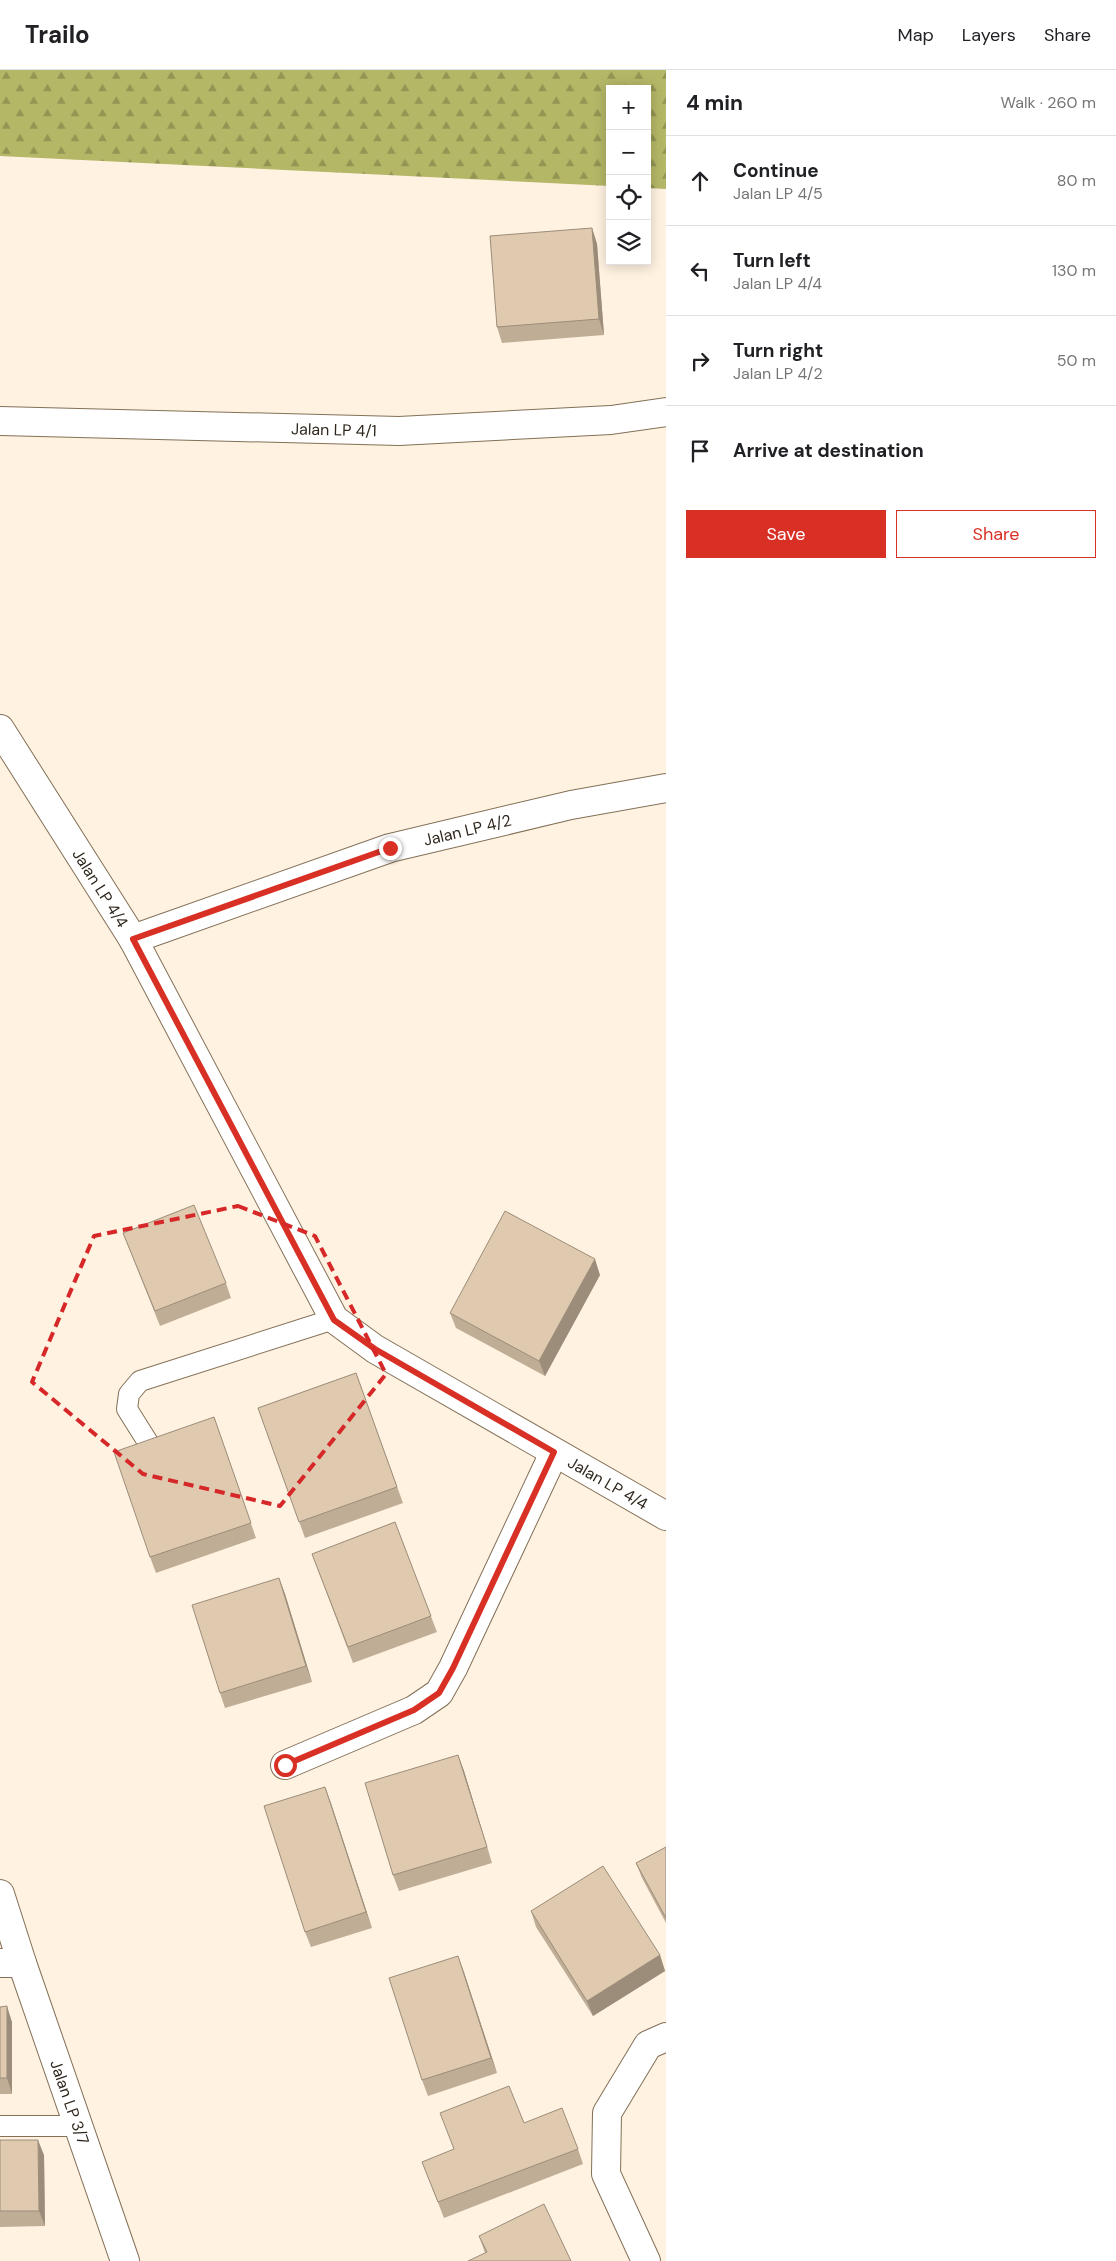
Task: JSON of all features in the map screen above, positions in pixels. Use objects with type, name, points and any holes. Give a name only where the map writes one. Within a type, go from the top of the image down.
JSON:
[{"type":"street","name":"Jalan LP 4/1","points":[[0,421],[399,431],[611,420],[666,412]]},
{"type":"street","name":"Jalan LP 4/4","points":[[0,729],[133,939],[334,1320],[375,1349],[666,1516]]},
{"type":"street","name":"Jalan LP 4/2","points":[[133,939],[390,848],[572,805],[666,788]]},
{"type":"street","points":[[285,1765],[414,1710],[439,1693],[453,1668],[554,1452]]},
{"type":"street","name":"Jalan LP 3/7","points":[[0,1894],[11,1962],[78,2126],[125,2261]]},
{"type":"street","points":[[646,2261],[606,2174],[607,2113],[648,2045],[666,2037]]},
{"type":"lane","points":[[149,1444],[127,1409],[129,1394],[140,1381],[334,1320]]},
{"type":"lane","points":[[0,2126],[78,2126]]},
{"type":"highlighted area","points":[[238,1206],[315,1236],[386,1374],[280,1506],[143,1474],[32,1382],[94,1236]]},
{"type":"green space","points":[[0,70],[666,70],[666,189],[651,188],[651,85],[606,85],[606,186],[0,156]]},
{"type":"building","points":[[592,228],[599,319],[497,327],[490,236]]},
{"type":"building","points":[[194,1205],[226,1283],[155,1311],[123,1233]]},
{"type":"building","points":[[505,1211],[595,1259],[539,1361],[450,1313]]},
{"type":"building","points":[[356,1373],[397,1487],[299,1522],[258,1408]]},
{"type":"building","points":[[214,1417],[251,1523],[150,1557],[114,1452]]},
{"type":"building","points":[[395,1522],[431,1616],[348,1647],[312,1554]]},
{"type":"building","points":[[279,1578],[306,1666],[220,1693],[192,1605]]},
{"type":"building","points":[[458,1755],[487,1847],[393,1875],[365,1783]]},
{"type":"building","points":[[325,1787],[366,1912],[305,1932],[264,1806]]},
{"type":"building","points":[[666,1847],[666,1918],[636,1863]]},
{"type":"building","points":[[603,1866],[660,1955],[587,2001],[531,1911]]},
{"type":"building","points":[[458,1956],[491,2058],[422,2080],[389,1978]]},
{"type":"building","points":[[7,2006],[7,2078],[0,2078],[0,2007]]},
{"type":"building","points":[[509,2086],[524,2123],[562,2108],[578,2149],[438,2202],[422,2162],[454,2149],[440,2113]]},
{"type":"building","points":[[0,2140],[38,2140],[39,2211],[0,2211]]},
{"type":"building","points":[[544,2204],[571,2261],[468,2261],[487,2252],[479,2236]]},
{"type":"route","points":[[285,1765],[414,1710],[439,1693],[453,1668],[554,1452],[375,1349],[334,1320],[133,939],[390,848]]}]
